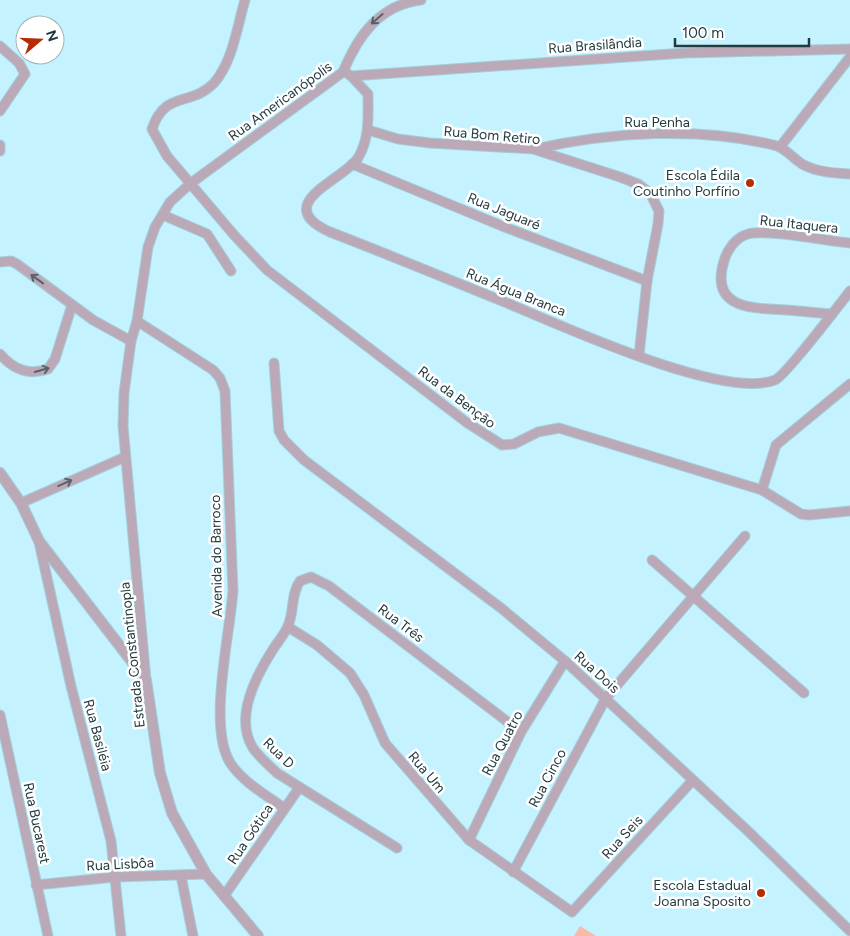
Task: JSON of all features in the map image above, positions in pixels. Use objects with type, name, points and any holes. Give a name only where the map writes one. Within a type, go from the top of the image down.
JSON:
[{"type":"street","name":"Rua da Benção","points":[[245,0],[234,42],[219,77],[202,93],[174,102],[162,109],[152,129],[167,156],[234,235],[273,276],[495,442],[502,445],[514,444],[538,432],[559,428],[762,490],[792,510],[809,516],[850,511]]},
{"type":"street","name":"Rua Americanópolis","points":[[191,183],[347,74],[353,48],[372,22],[387,10],[421,0]]},
{"type":"street","points":[[0,46],[19,63],[25,74],[0,111]]},
{"type":"street","name":"Rua Brasilândia","points":[[347,74],[685,53],[850,49]]},
{"type":"street","points":[[848,172],[814,169],[793,158],[780,147],[850,57]]},
{"type":"street","name":"Rua Água Branca","points":[[347,74],[368,94],[368,130],[358,159],[319,189],[310,199],[307,212],[313,223],[639,355],[674,368],[712,378],[755,382],[772,381],[778,378],[850,291]]},
{"type":"street","name":"Rua Bom Retiro","points":[[368,130],[398,139],[430,143],[533,150],[620,177],[638,184],[650,193],[658,211],[647,281],[639,355]]},
{"type":"street","name":"Rua Penha","points":[[533,150],[577,141],[650,135],[735,139],[780,147]]},
{"type":"street","points":[[0,145],[0,151]]},
{"type":"street","name":"Rua Jaguaré","points":[[352,164],[502,226],[647,281]]},
{"type":"street","points":[[0,262],[11,260],[72,305],[118,335],[131,341],[137,321],[148,247],[155,227],[172,199],[191,183]]},
{"type":"street","points":[[163,215],[207,234],[232,271]]},
{"type":"street","name":"Rua Itaquera","points":[[832,314],[756,309],[735,303],[729,298],[722,281],[724,261],[739,238],[757,233],[850,243]]},
{"type":"street","points":[[0,354],[12,366],[20,370],[32,372],[48,369],[55,359],[72,305]]},
{"type":"street","name":"Avenida do Barroco","points":[[137,321],[212,370],[220,378],[225,391],[233,591],[231,622],[221,693],[221,734],[226,755],[235,770],[284,808]]},
{"type":"street","name":"Estrada Constantinopla","points":[[131,341],[124,393],[125,457],[146,680],[160,773],[167,800],[178,826],[206,874],[258,936]]},
{"type":"street","name":"Rua Dois","points":[[274,363],[279,431],[284,440],[304,460],[501,608],[565,661],[693,780],[850,931]]},
{"type":"street","points":[[762,490],[776,445],[850,384]]},
{"type":"street","points":[[20,504],[125,457]]},
{"type":"street","points":[[0,473],[20,504],[39,542],[146,680]]},
{"type":"street","name":"Rua Cinco","points":[[513,872],[606,698],[745,536]]},
{"type":"street","name":"Rua Basiléia","points":[[39,542],[71,686],[111,841],[121,936]]},
{"type":"street","points":[[652,560],[804,693]]},
{"type":"street","name":"Rua Três","points":[[288,627],[293,596],[300,580],[311,577],[319,580],[521,732]]},
{"type":"street","name":"Rua D","points":[[288,627],[264,663],[251,694],[247,730],[251,743],[261,758],[299,788],[397,848]]},
{"type":"street","name":"Rua Um","points":[[288,627],[317,645],[350,673],[364,695],[385,743],[469,840],[572,912]]},
{"type":"street","name":"Rua Quatro","points":[[469,840],[521,732],[565,661]]},
{"type":"street","name":"Rua Bucarest","points":[[0,715],[48,936]]},
{"type":"street","name":"Rua Seis","points":[[572,912],[693,780]]},
{"type":"street","name":"Rua Gótica","points":[[224,896],[299,788]]},
{"type":"street","name":"Rua Lisbôa","points":[[36,885],[115,877],[206,874]]},
{"type":"street","points":[[181,876],[193,936]]},
{"type":"shaded area","points":[[580,926],[596,936],[574,936]]},
{"type":"place","name":"Escola Édila Coutinho Porfírio","points":[[750,183]]},
{"type":"place","name":"Escola Estadual Joanna Sposito","points":[[761,893]]}]
